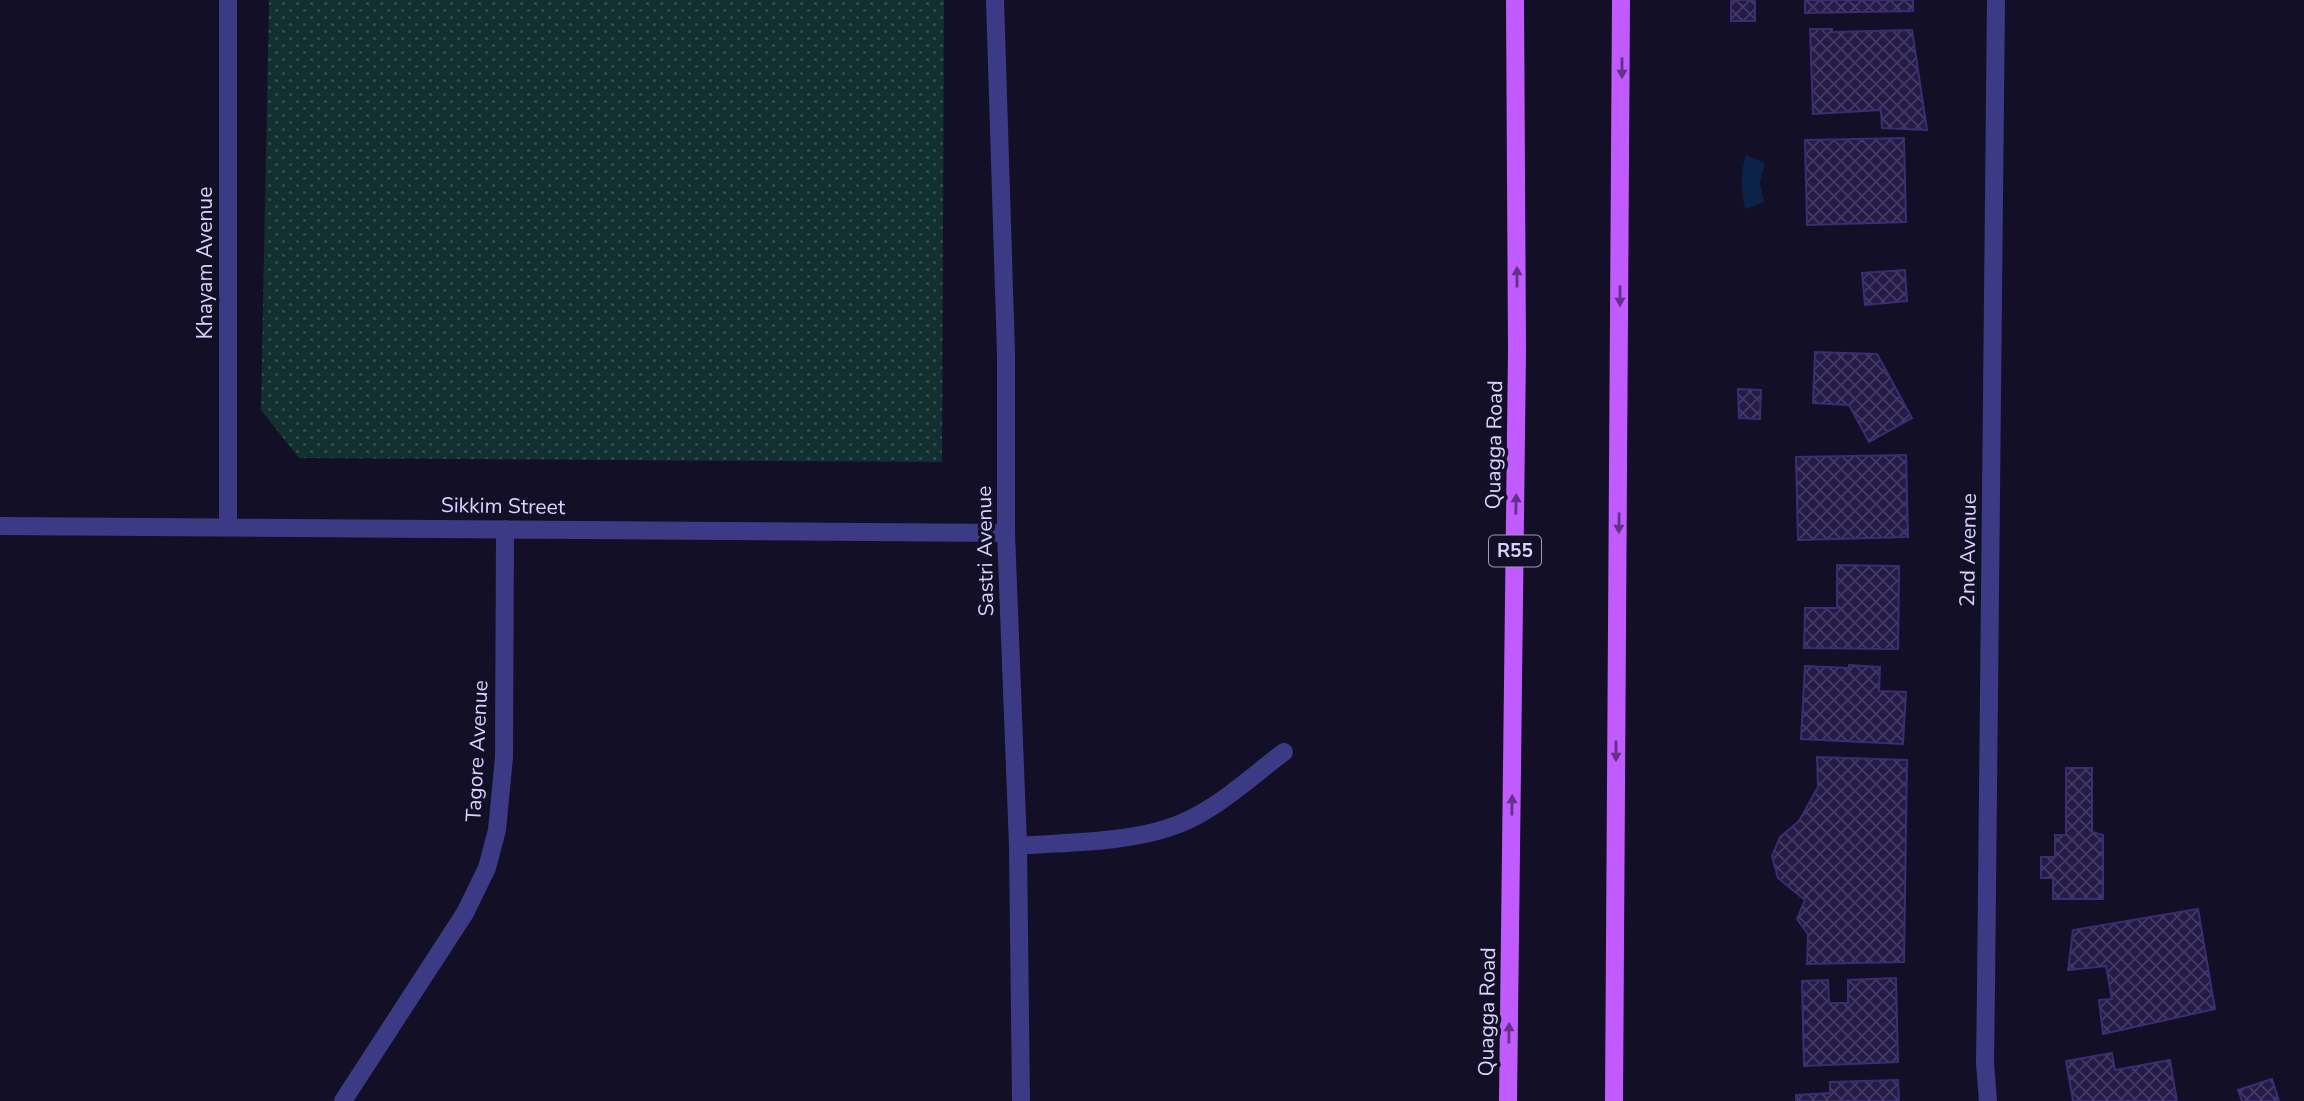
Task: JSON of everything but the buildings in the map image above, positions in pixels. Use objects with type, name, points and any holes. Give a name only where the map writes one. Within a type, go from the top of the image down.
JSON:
[{"type":"main road","name":"Quagga Road","points":[[1508,1101],[1517,350],[1515,0]]},
{"type":"main road","points":[[1614,1101],[1622,0]]},
{"type":"street","name":"Khayam Avenue","points":[[228,0],[228,526]]},
{"type":"street","name":"Sastri Avenue","points":[[995,0],[1006,354],[1006,533],[1018,846],[1021,1101]]},
{"type":"street","name":"2nd Avenue","points":[[1988,1101],[1985,1063],[1996,0]]},
{"type":"street","name":"Sikkim Street","points":[[0,526],[1006,533]]},
{"type":"street","name":"Tagore Avenue","points":[[343,1101],[466,914],[487,868],[497,830],[504,757],[505,529]]},
{"type":"street","points":[[1018,846],[1140,836],[1170,828],[1205,811],[1284,752]]},
{"type":"green space","points":[[269,0],[944,0],[942,462],[299,458],[261,410]]},
{"type":"water","points":[[1746,155],[1765,163],[1760,183],[1764,202],[1745,209],[1742,182]]}]
